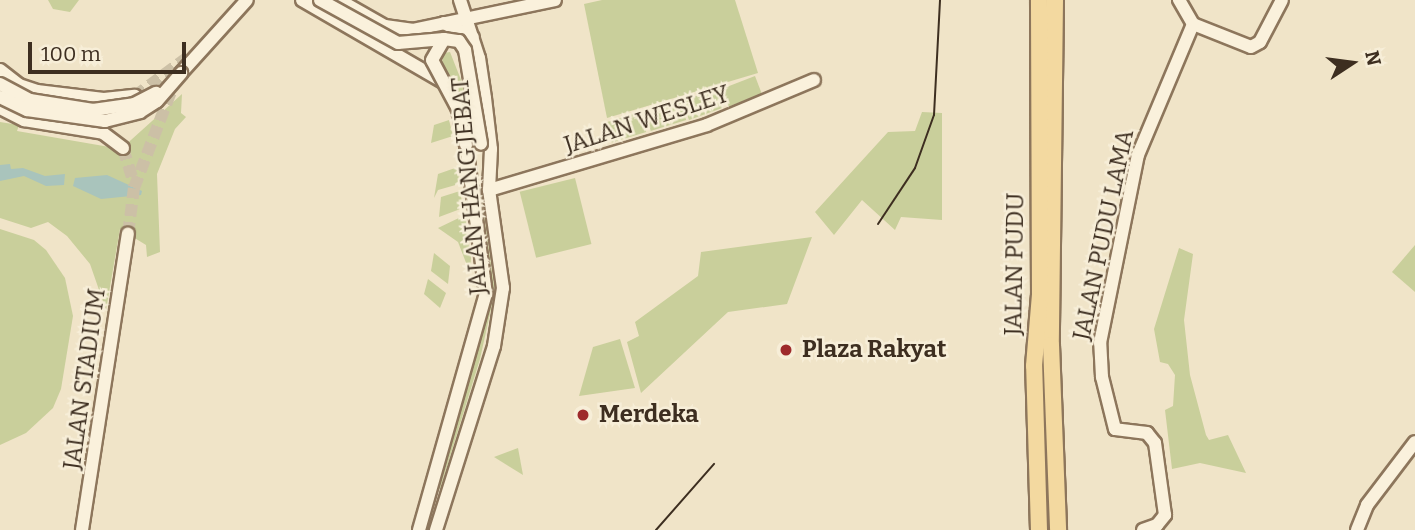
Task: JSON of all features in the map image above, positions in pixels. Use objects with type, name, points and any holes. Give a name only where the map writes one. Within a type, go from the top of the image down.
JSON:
[{"type":"main road","name":"JALAN PUDU","points":[[1039,0],[1040,294],[1034,366],[1039,530]]},
{"type":"main road","name":"JALAN PUDU","points":[[1055,0],[1051,345],[1058,530]]},
{"type":"street","points":[[0,97],[27,110],[105,121],[140,112],[157,101],[247,0]]},
{"type":"street","points":[[302,0],[442,82]]},
{"type":"street","points":[[320,0],[398,43],[444,39],[459,41],[465,50],[489,190]]},
{"type":"street","points":[[339,0],[397,30],[555,0]]},
{"type":"street","points":[[444,23],[460,0]]},
{"type":"street","name":"JALAN HANG JEBAT","points":[[436,530],[501,312],[503,288],[489,190],[489,133],[473,37],[460,0]]},
{"type":"street","points":[[1179,0],[1193,24],[1251,47],[1262,39],[1282,0]]},
{"type":"street","points":[[444,23],[473,37]]},
{"type":"street","name":"JALAN PUDU LAMA","points":[[1143,530],[1157,525],[1165,515],[1155,443],[1147,433],[1115,429],[1100,343],[1138,155],[1193,24]]},
{"type":"street","points":[[442,82],[432,60],[444,39]]},
{"type":"street","points":[[0,69],[19,85],[37,91],[86,98],[135,96]]},
{"type":"street","points":[[0,84],[30,100],[116,109],[151,96],[181,73]]},
{"type":"street","name":"JALAN WESLEY","points":[[489,190],[707,125],[814,80]]},
{"type":"street","name":"JALAN HANG JEBAT","points":[[419,530],[484,308],[476,211],[466,145],[458,109],[442,82]]},
{"type":"street","points":[[0,108],[24,120],[103,133],[123,148]]},
{"type":"street","name":"JALAN STADIUM","points":[[82,530],[128,234]]},
{"type":"street","points":[[1357,530],[1367,505],[1415,442]]},
{"type":"green space","points":[[48,0],[79,0],[70,12],[53,9]]},
{"type":"green space","points":[[602,0],[735,0],[758,73],[607,118],[584,4]]},
{"type":"green space","points":[[450,52],[467,95],[495,291],[480,359],[440,489],[436,488],[488,315],[491,292],[466,113],[442,62],[444,53]]},
{"type":"green space","points":[[755,76],[762,94],[728,107],[721,89]]},
{"type":"green space","points":[[716,89],[723,108],[689,120],[682,101]]},
{"type":"green space","points":[[182,94],[181,113],[186,117],[175,129],[157,174],[160,252],[147,257],[146,245],[120,229],[106,310],[90,264],[67,236],[48,222],[31,228],[0,218],[0,122],[19,125],[17,131],[121,149]]},
{"type":"green space","points":[[680,100],[686,120],[651,131],[645,111]]},
{"type":"green space","points":[[640,112],[646,132],[612,143],[606,123]]},
{"type":"green space","points":[[922,112],[942,113],[942,220],[901,217],[895,230],[862,200],[834,235],[815,212],[888,132],[915,131]]},
{"type":"green space","points":[[449,120],[453,136],[431,143],[434,125]]},
{"type":"green space","points":[[458,167],[459,184],[438,190],[434,198],[438,174]]},
{"type":"green space","points":[[575,178],[591,244],[536,258],[520,192]]},
{"type":"green space","points":[[460,191],[463,208],[439,217],[441,197]]},
{"type":"green space","points":[[465,215],[471,258],[470,273],[458,242],[438,228]]},
{"type":"green space","points":[[0,229],[34,240],[46,250],[65,278],[73,316],[61,389],[53,408],[26,433],[0,445]]},
{"type":"green space","points":[[812,237],[787,304],[728,312],[641,393],[627,342],[639,336],[635,322],[698,276],[701,252]]},
{"type":"green space","points":[[1415,245],[1415,292],[1392,272]]},
{"type":"green space","points":[[1179,248],[1193,254],[1184,320],[1190,375],[1206,435],[1209,440],[1228,435],[1246,473],[1200,463],[1172,469],[1165,410],[1173,406],[1175,375],[1168,364],[1160,362],[1154,329]]},
{"type":"green space","points":[[434,253],[450,266],[448,284],[431,271]]},
{"type":"green space","points":[[428,279],[446,293],[440,308],[424,294]]},
{"type":"green space","points":[[620,339],[635,388],[579,396],[593,347]]},
{"type":"green space","points":[[518,448],[523,475],[494,457]]},
{"type":"water","points":[[10,164],[11,169],[23,168],[45,176],[65,174],[64,185],[46,186],[24,176],[0,181],[0,165]]},
{"type":"water","points":[[107,175],[142,191],[141,195],[101,199],[73,186],[75,178]]},
{"type":"tunnel","points":[[135,96],[188,57]]},
{"type":"tunnel","points":[[128,234],[134,188],[175,81]]},
{"type":"tunnel","points":[[123,148],[134,184]]},
{"type":"tram line","points":[[878,224],[915,168],[934,115],[940,0]]},
{"type":"tram line","points":[[656,530],[714,464]]},
{"type":"place","name":"Plaza Rakyat","points":[[786,350]]},
{"type":"place","name":"Merdeka","points":[[583,415]]}]
